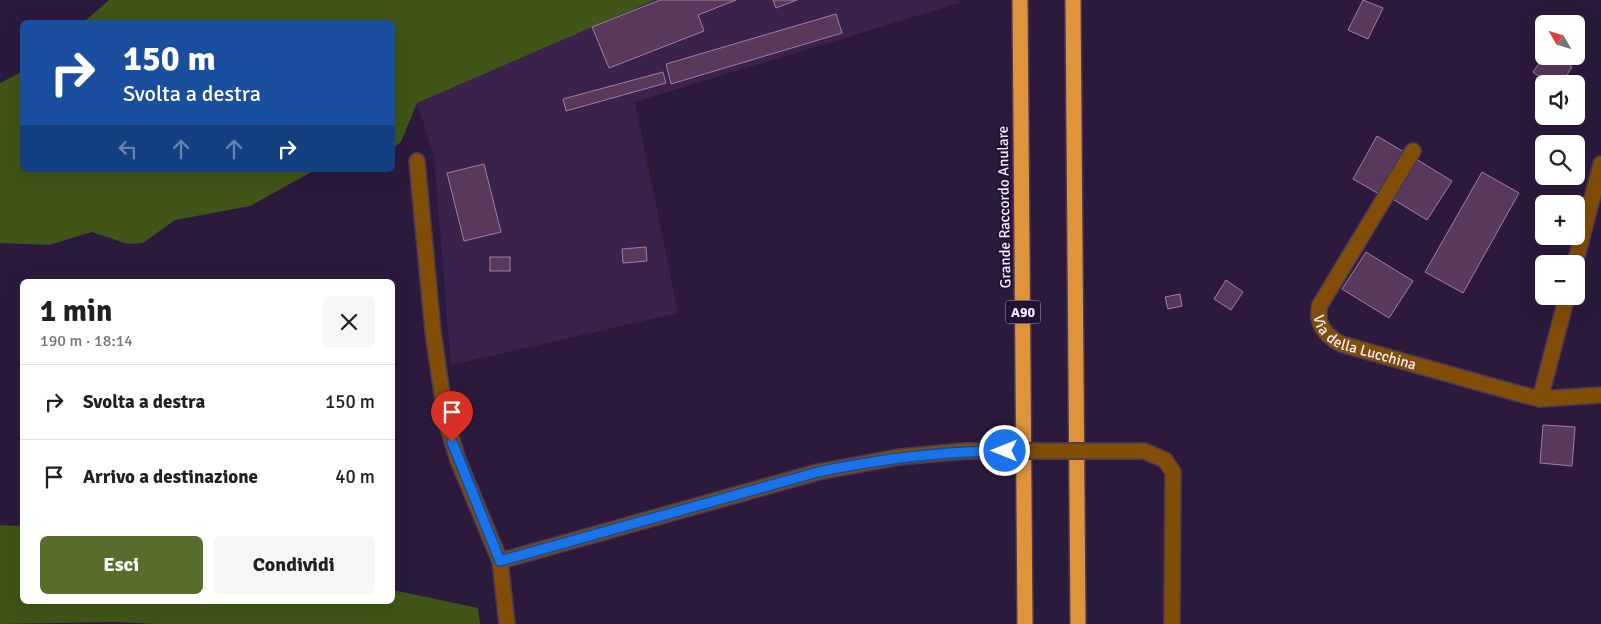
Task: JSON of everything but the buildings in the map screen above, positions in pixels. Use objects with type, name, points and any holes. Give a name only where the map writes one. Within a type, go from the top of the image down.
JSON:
[{"type":"highway","name":"Grande Raccordo Anulare","points":[[1020,0],[1025,624]]},
{"type":"highway","points":[[1073,0],[1078,624]]},
{"type":"street","name":"Via della Lucchina","points":[[1413,151],[1320,305],[1318,317],[1322,328],[1329,337],[1341,344],[1468,381],[1540,399],[1601,395]]},
{"type":"street","points":[[417,161],[433,332],[446,421],[458,460],[492,537],[500,561],[507,624]]},
{"type":"street","points":[[1577,255],[1601,164]]},
{"type":"street","points":[[1540,399],[1565,305]]},
{"type":"street","points":[[500,561],[818,472],[899,457],[965,451],[1144,452],[1165,460],[1173,472],[1172,624]]},
{"type":"shaded area","points":[[655,0],[959,0],[959,3],[635,102],[678,313],[451,365],[434,156],[417,103]]},
{"type":"green space","points":[[109,0],[655,0],[417,103],[401,142],[395,146],[395,20],[86,20]]},
{"type":"green space","points":[[20,73],[20,172],[311,172],[250,206],[175,220],[143,243],[128,244],[92,232],[49,245],[0,243],[0,83]]},
{"type":"green space","points":[[0,525],[20,526],[20,604],[395,604],[395,590],[478,608],[480,624],[158,624],[115,622],[0,624]]},
{"type":"route","points":[[452,442],[492,537],[500,561],[818,472],[899,457],[965,451],[1005,451]]}]
